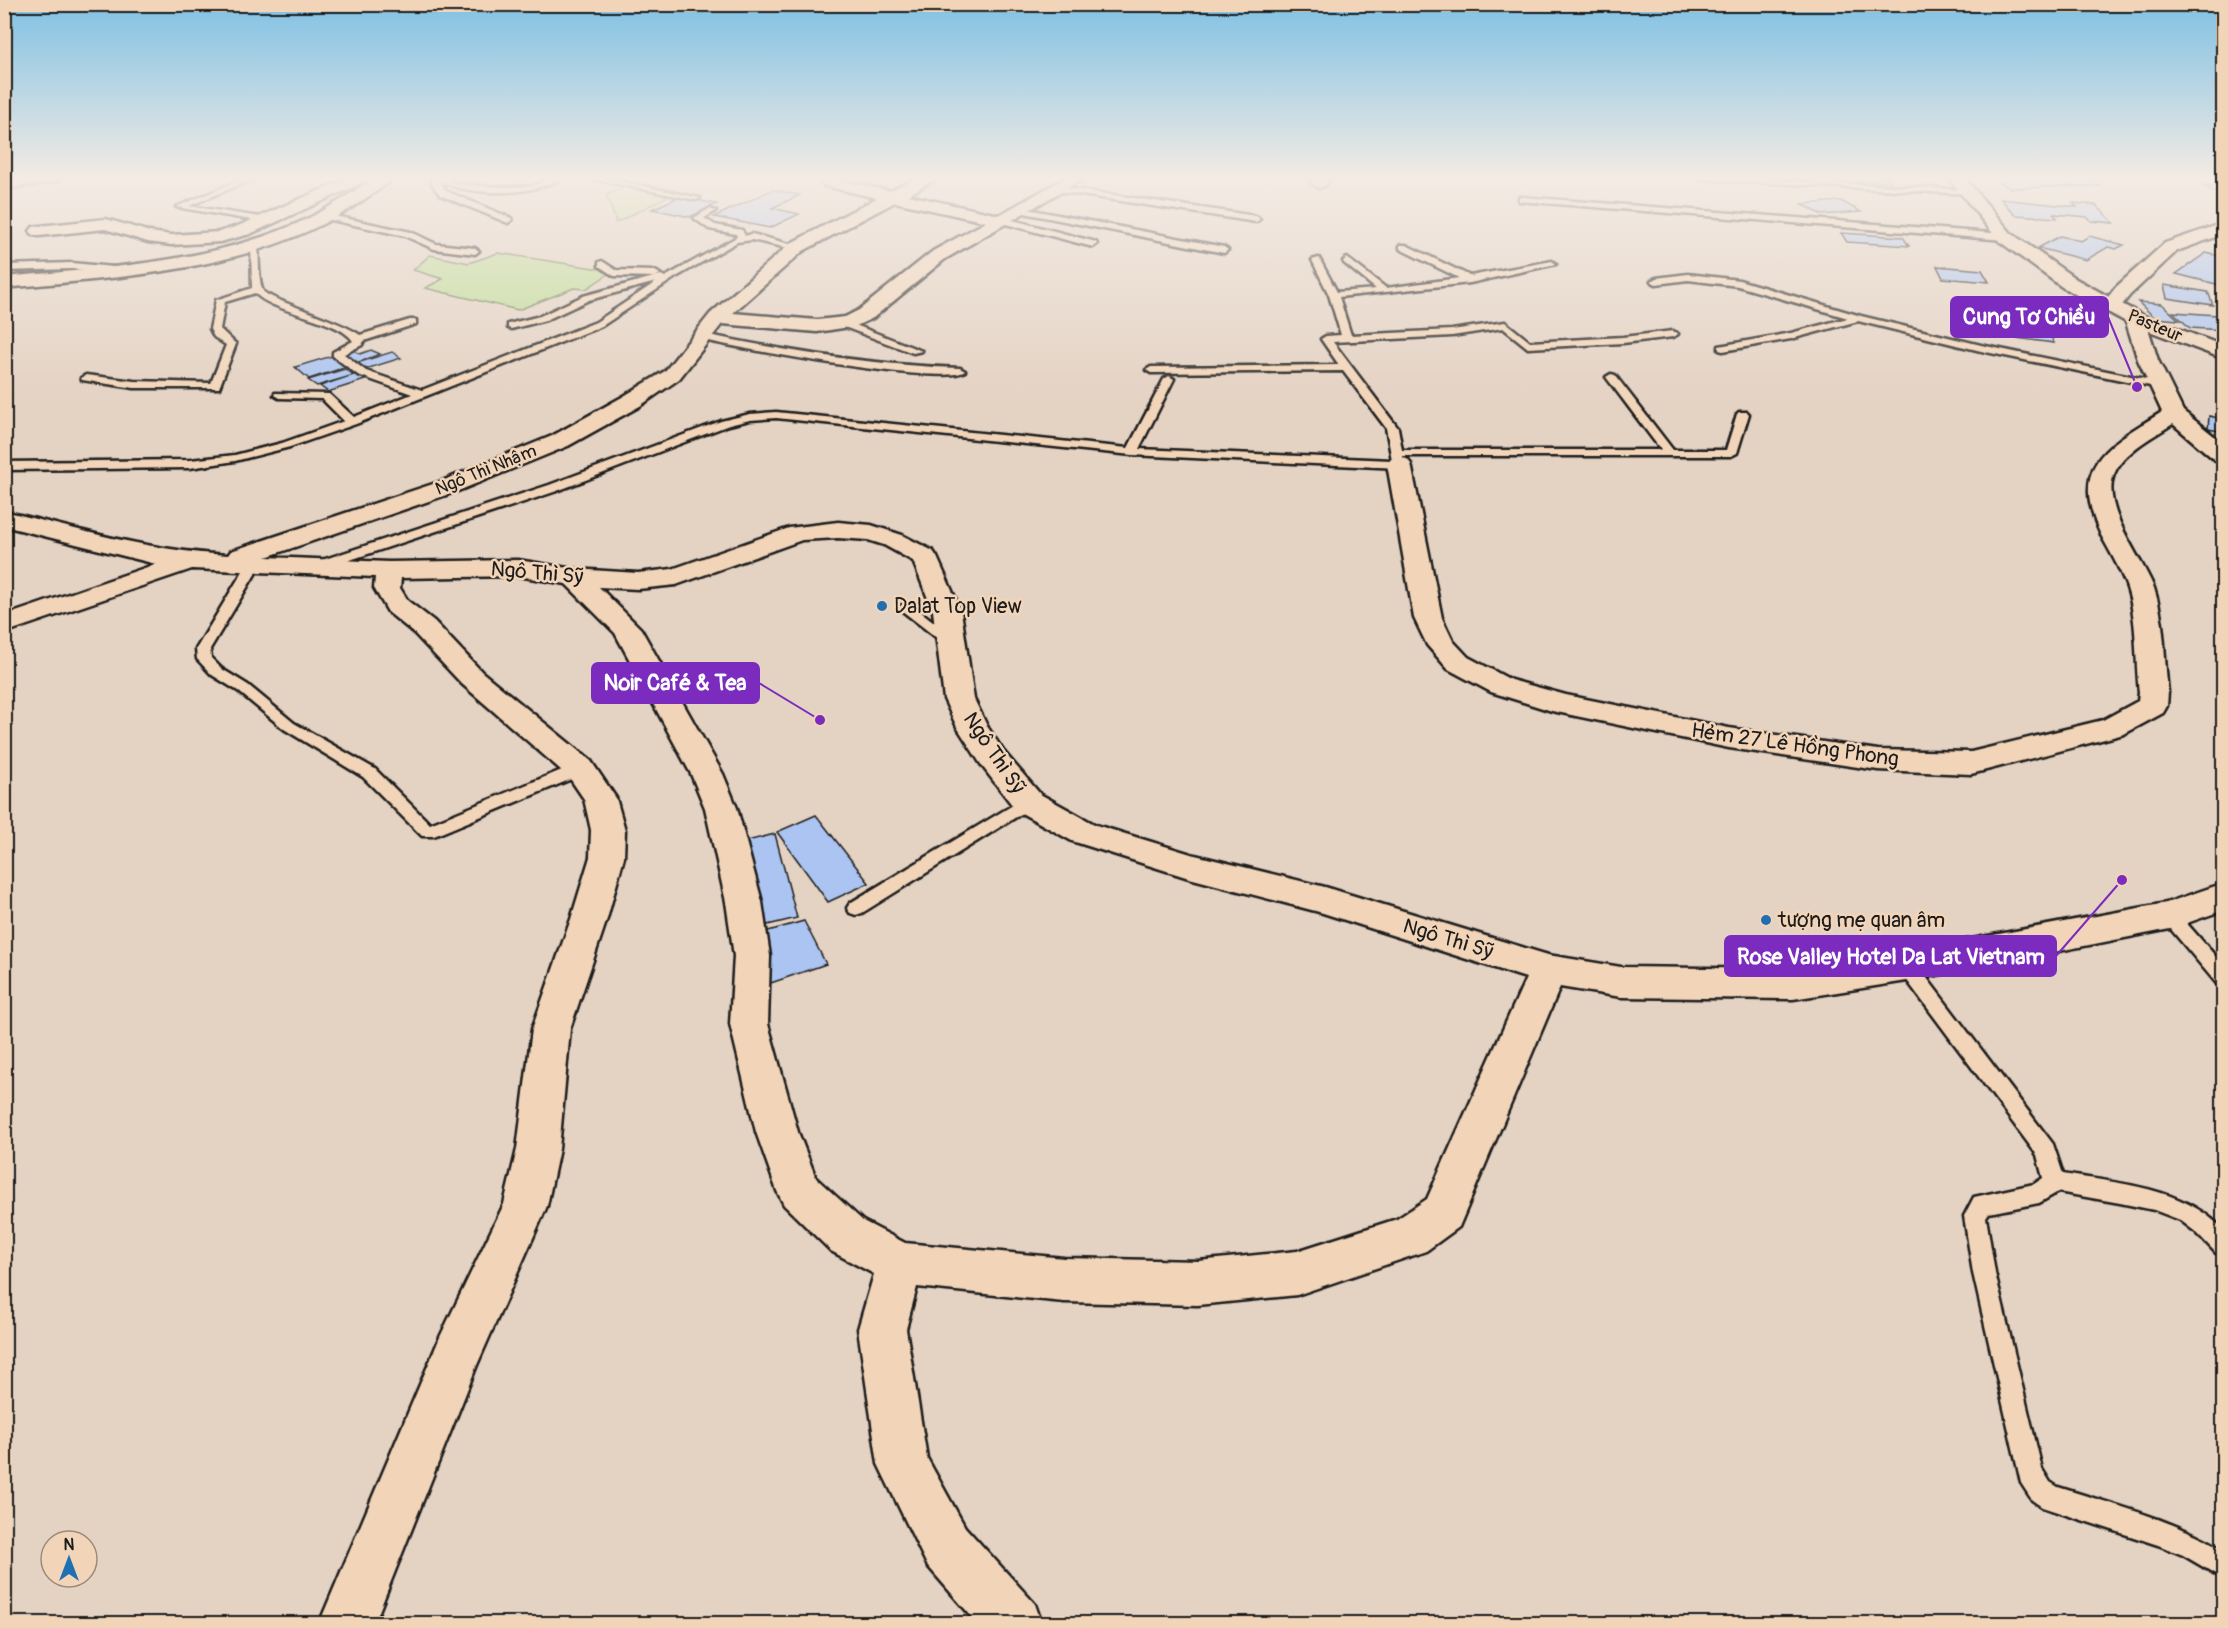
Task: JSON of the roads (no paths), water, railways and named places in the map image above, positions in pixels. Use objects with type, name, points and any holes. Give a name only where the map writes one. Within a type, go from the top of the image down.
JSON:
[{"type":"street","points":[[4,283],[113,270],[197,258],[222,252]]},
{"type":"street","name":"Ngô Thì Nhậm","points":[[220,564],[450,486],[560,441],[632,401],[672,375],[717,318],[791,252]]},
{"type":"street","points":[[717,318],[817,326],[842,323],[866,314],[944,252]]},
{"type":"street","name":"Pasteur","points":[[2026,252],[2069,283],[2135,319],[2223,353]]},
{"type":"street","points":[[2111,306],[2123,291],[2165,252]]},
{"type":"street","points":[[2135,319],[2148,360],[2174,414],[2223,456]]},
{"type":"street","name":"Hẻm 27 Lê Hồng Phong","points":[[1397,459],[1428,618],[1441,645],[1458,663],[1483,678],[1501,686],[1563,704],[1729,738],[1878,760],[1971,763],[2113,728],[2152,706],[2155,695],[2151,673],[2149,631],[2140,588],[2107,524],[2100,490],[2103,469],[2147,432],[2174,414]]},
{"type":"street","name":"Ngô Thì Sỹ","points":[[4,518],[148,555],[189,561],[253,566],[389,570],[518,568],[574,577],[638,581],[676,577],[798,533],[838,530],[871,533],[893,540],[924,557],[947,611],[959,699],[972,728],[993,759],[1028,802],[1084,833],[1189,866],[1325,900],[1548,970],[1621,982],[1793,984],[1907,966],[2170,916],[2223,896]]},
{"type":"street","points":[[4,625],[189,561]]},
{"type":"street","points":[[346,1623],[457,1354],[525,1206],[538,1149],[551,1029],[590,920],[607,857],[608,830],[600,798],[580,770],[472,678],[424,627],[398,606],[387,588],[389,570]]},
{"type":"street","points":[[574,577],[627,630],[707,774],[721,808],[744,902],[752,956],[749,1024],[777,1132],[799,1191],[847,1236],[900,1264],[1064,1280],[1198,1283],[1297,1273],[1410,1236],[1443,1213],[1548,970]]},
{"type":"street","points":[[900,1264],[882,1329],[903,1464],[946,1546],[1015,1623]]},
{"type":"lane","points":[[255,252],[257,290],[264,298],[312,315],[350,332],[359,339]]},
{"type":"lane","points":[[4,466],[134,466],[201,463],[236,458],[286,445],[352,422],[599,324],[673,275],[716,252]]},
{"type":"lane","points":[[1413,252],[1470,280]]},
{"type":"lane","points":[[1316,260],[1334,295],[1347,339]]},
{"type":"lane","points":[[1347,261],[1384,291]]},
{"type":"lane","points":[[602,264],[614,273],[673,275]]},
{"type":"lane","points":[[1334,295],[1470,280],[1552,264]]},
{"type":"lane","points":[[4,268],[72,266],[113,270]]},
{"type":"lane","points":[[511,326],[543,318],[586,298],[673,275]]},
{"type":"lane","points":[[1656,281],[1688,277],[1725,280],[1858,318],[1981,348],[2160,385]]},
{"type":"lane","points":[[86,378],[109,384],[215,386],[231,344],[215,329],[221,300],[257,290]]},
{"type":"lane","points":[[1723,348],[1784,339],[1858,318]]},
{"type":"lane","points":[[413,322],[359,339],[358,343],[337,354],[362,373],[422,394]]},
{"type":"lane","points":[[842,323],[917,351]]},
{"type":"lane","points":[[1397,459],[1392,428],[1326,339],[1452,333],[1505,326],[1528,345],[1623,340],[1673,334]]},
{"type":"lane","points":[[704,337],[820,361],[915,370],[960,370]]},
{"type":"lane","points":[[1151,370],[1346,368]]},
{"type":"lane","points":[[1611,377],[1669,452]]},
{"type":"lane","points":[[1132,452],[1169,379]]},
{"type":"lane","points":[[279,395],[325,396],[352,422]]},
{"type":"lane","points":[[314,567],[553,488],[725,423],[750,417],[776,415],[972,437],[1193,456],[1397,459],[1669,452],[1731,453],[1743,414]]},
{"type":"lane","points":[[253,566],[203,649],[204,659],[217,672],[243,688],[290,726],[369,773],[428,832],[580,770]]},
{"type":"lane","points":[[906,607],[951,642]]},
{"type":"lane","points":[[856,908],[1028,802]]},
{"type":"lane","points":[[2170,916],[2223,979]]},
{"type":"lane","points":[[1907,966],[2046,1151],[2055,1182]]},
{"type":"lane","points":[[2223,1246],[2211,1231],[2183,1210],[2152,1200],[2055,1182],[2039,1192],[1982,1204],[1975,1216],[1983,1273],[2030,1474],[2041,1491],[2051,1498],[2160,1532],[2192,1546],[2223,1566]]},
{"type":"place","name":"Cung Tơ Chiều","points":[[2137,387]]},
{"type":"place","name":"Dalat Top View","points":[[882,606]]},
{"type":"place","name":"Noir Café & Tea","points":[[820,720]]},
{"type":"place","name":"Rose Valley Hotel Da Lat Vietnam","points":[[2122,880]]},
{"type":"place","name":"tượng mẹ quan âm","points":[[1766,920]]}]
